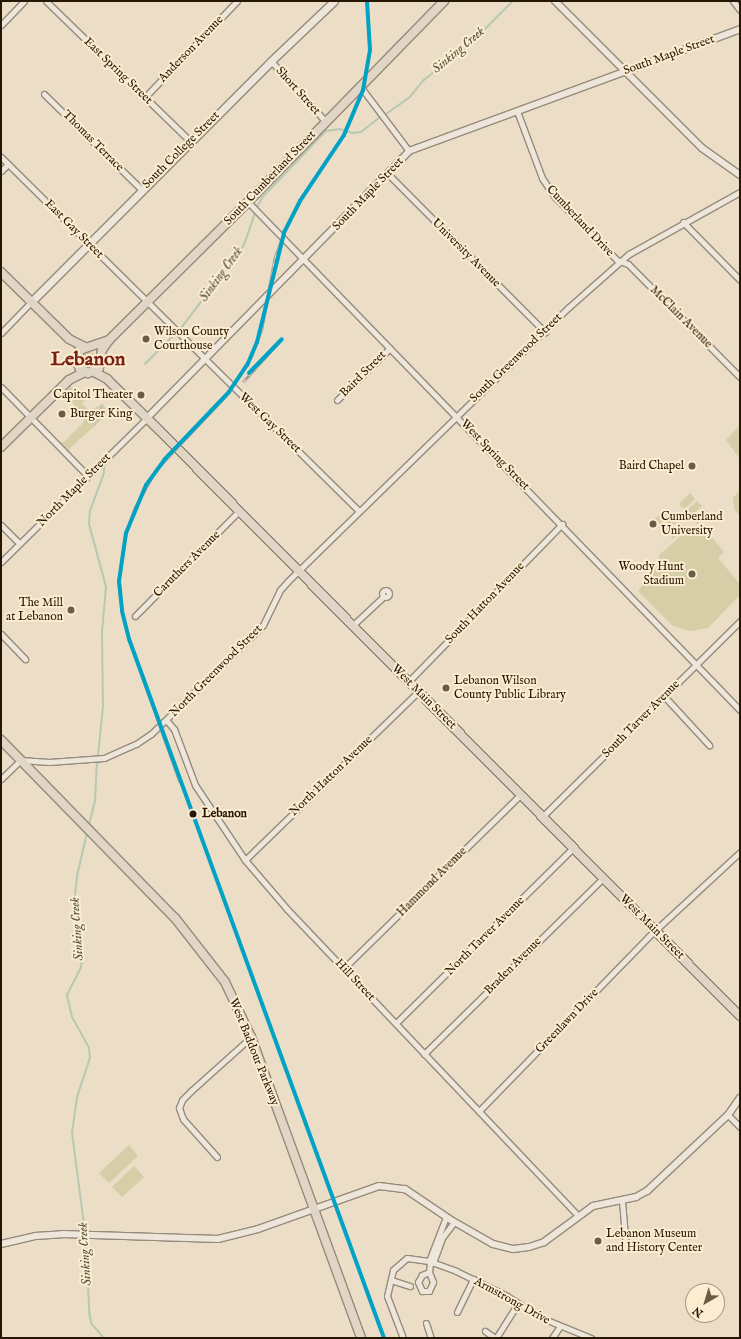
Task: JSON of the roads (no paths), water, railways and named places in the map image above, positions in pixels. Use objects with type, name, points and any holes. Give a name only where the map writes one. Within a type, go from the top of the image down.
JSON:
[{"type":"main road","name":"South College Street","points":[[31,302],[190,141],[334,1]]},
{"type":"main road","name":"South Cumberland Street","points":[[90,372],[101,360],[109,340],[147,301],[251,205],[325,121],[444,1]]},
{"type":"main road","points":[[1,272],[69,339],[97,350],[101,360]]},
{"type":"main road","points":[[69,339],[76,360]]},
{"type":"main road","points":[[69,380],[76,360],[87,347],[109,340]]},
{"type":"main road","name":"West Main Street","points":[[76,360],[90,372],[107,379],[147,418],[740,1016]]},
{"type":"main road","name":"West Main Street","points":[[101,360],[107,379]]},
{"type":"main road","points":[[1,447],[69,380],[90,372]]},
{"type":"main road","name":"West Baddour Parkway","points":[[1,740],[175,918],[204,953],[225,982],[251,1037],[361,1338]]},
{"type":"street","points":[[1,25],[24,1]]},
{"type":"street","name":"East Spring Street","points":[[46,1],[190,141]]},
{"type":"street","name":"Anderson Avenue","points":[[145,97],[237,1]]},
{"type":"street","points":[[555,1],[624,72],[702,148],[740,175]]},
{"type":"street","points":[[733,1],[740,10]]},
{"type":"street","name":"South Maple Street","points":[[147,418],[304,260],[409,151],[740,29]]},
{"type":"street","name":"Short Street","points":[[271,61],[325,121]]},
{"type":"street","points":[[360,86],[409,151]]},
{"type":"street","name":"Thomas Terrace","points":[[44,94],[142,190]]},
{"type":"street","name":"Cumberland Drive","points":[[517,111],[546,186],[620,261]]},
{"type":"street","name":"East Gay Street","points":[[1,157],[147,301]]},
{"type":"street","points":[[1,171],[8,164]]},
{"type":"street","name":"University Avenue","points":[[388,174],[545,332]]},
{"type":"street","name":"South Greenwood Street","points":[[298,571],[457,416],[620,261],[683,222],[740,192]]},
{"type":"street","name":"West Spring Street","points":[[251,205],[562,524],[740,710]]},
{"type":"street","points":[[683,222],[740,280]]},
{"type":"street","name":"McClain Avenue","points":[[620,261],[628,264],[740,377]]},
{"type":"street","name":"West Gay Street","points":[[147,301],[359,511]]},
{"type":"street","points":[[1,333],[31,302]]},
{"type":"street","name":"Baird Street","points":[[337,400],[390,348]]},
{"type":"street","points":[[1,387],[87,475]]},
{"type":"street","name":"North Maple Street","points":[[1,562],[87,475],[147,418]]},
{"type":"street","name":"Caruthers Avenue","points":[[135,616],[239,511]]},
{"type":"street","name":"South Hatton Avenue","points":[[408,682],[562,524]]},
{"type":"street","points":[[1,525],[19,543]]},
{"type":"street","name":"North Greenwood Street","points":[[21,760],[92,760],[117,754],[144,739],[166,721],[263,625],[280,590],[298,571]]},
{"type":"street","points":[[352,626],[384,596]]},
{"type":"street","name":"South Tarver Avenue","points":[[542,817],[740,621]]},
{"type":"street","points":[[1,634],[25,659]]},
{"type":"street","name":"North Hatton Avenue","points":[[245,860],[418,692]]},
{"type":"street","points":[[664,696],[709,745]]},
{"type":"street","name":"Hill Street","points":[[166,721],[174,730],[195,785],[245,860],[424,1054],[578,1216]]},
{"type":"street","points":[[1,778],[21,760]]},
{"type":"street","name":"Hammond Avenue","points":[[344,968],[520,795]]},
{"type":"street","name":"North Tarver Avenue","points":[[396,1023],[573,848]]},
{"type":"street","name":"Greenlawn Drive","points":[[479,1111],[656,931],[740,852]]},
{"type":"street","name":"Braden Avenue","points":[[424,1054],[603,878]]},
{"type":"street","points":[[217,1157],[183,1119],[179,1108],[182,1100],[192,1090],[251,1037]]},
{"type":"street","points":[[1,1244],[47,1235],[218,1238],[246,1233],[315,1209],[366,1189],[396,1187],[412,1193],[446,1217],[493,1244],[521,1249],[544,1242],[578,1216],[603,1202],[622,1201],[647,1191],[728,1115],[740,1098]]},
{"type":"street","points":[[728,1115],[740,1127]]},
{"type":"street","points":[[622,1201],[626,1248]]},
{"type":"street","points":[[428,1272],[446,1217]]},
{"type":"street","points":[[431,1262],[442,1238],[454,1222]]},
{"type":"street","name":"Armstrong Drive","points":[[403,1338],[387,1296],[397,1264],[407,1258],[431,1262],[473,1279],[560,1326],[590,1338]]},
{"type":"street","points":[[457,1312],[473,1279]]},
{"type":"street","points":[[391,1280],[410,1286]]},
{"type":"street","points":[[484,1331],[496,1338],[518,1303]]},
{"type":"street","points":[[426,1323],[431,1338]]},
{"type":"street","points":[[552,1338],[560,1326]]},
{"type":"waterway","name":"Sinking Creek","points":[[386,114],[410,97],[424,80],[476,38],[513,1]]},
{"type":"waterway","name":"Sinking Creek","points":[[256,209],[262,198],[326,131],[340,129],[352,133],[361,132],[379,118]]},
{"type":"waterway","name":"Sinking Creek","points":[[179,331],[244,245],[255,213]]},
{"type":"waterway","name":"Sinking Creek","points":[[145,364],[176,333]]},
{"type":"waterway","name":"Sinking Creek","points":[[95,425],[96,417],[102,406]]},
{"type":"waterway","name":"Sinking Creek","points":[[98,756],[103,706],[102,632],[106,587],[89,524],[90,511],[104,473],[104,464]]},
{"type":"waterway","name":"Sinking Creek","points":[[89,825],[95,801],[97,760]]},
{"type":"waterway","name":"Sinking Creek","points":[[85,1233],[72,1133],[77,1097],[90,1058],[89,1048],[72,1017],[67,995],[81,968],[82,959],[74,905],[77,876],[87,833]]},
{"type":"waterway","name":"Sinking Creek","points":[[86,1237],[90,1315],[92,1324],[104,1338]]},
{"type":"railway","points":[[180,782],[129,639],[122,611],[119,581],[126,533],[135,508],[156,470],[225,397],[251,357],[262,328],[275,258],[284,233],[300,201],[344,135],[363,90],[370,50],[367,1]]},
{"type":"railway","points":[[243,382],[282,339]]},
{"type":"place","name":"Wilson County Courthouse","points":[[146,339]]},
{"type":"place","name":"Capitol Theater","points":[[141,395]]},
{"type":"place","name":"Burger King","points":[[62,414]]},
{"type":"place","name":"Baird Chapel","points":[[692,466]]},
{"type":"place","name":"Cumberland University","points":[[653,524]]},
{"type":"place","name":"Woody Hunt Stadium","points":[[692,574]]},
{"type":"place","name":"The Mill at Lebanon","points":[[71,610]]},
{"type":"place","name":"Lebanon Wilson County Public Library","points":[[446,688]]},
{"type":"place","name":"Lebanon","points":[[193,814]]},
{"type":"place","name":"Lebanon Museum and History Center","points":[[598,1241]]},
{"type":"district","name":"Lebanon","points":[[88,359]]}]
